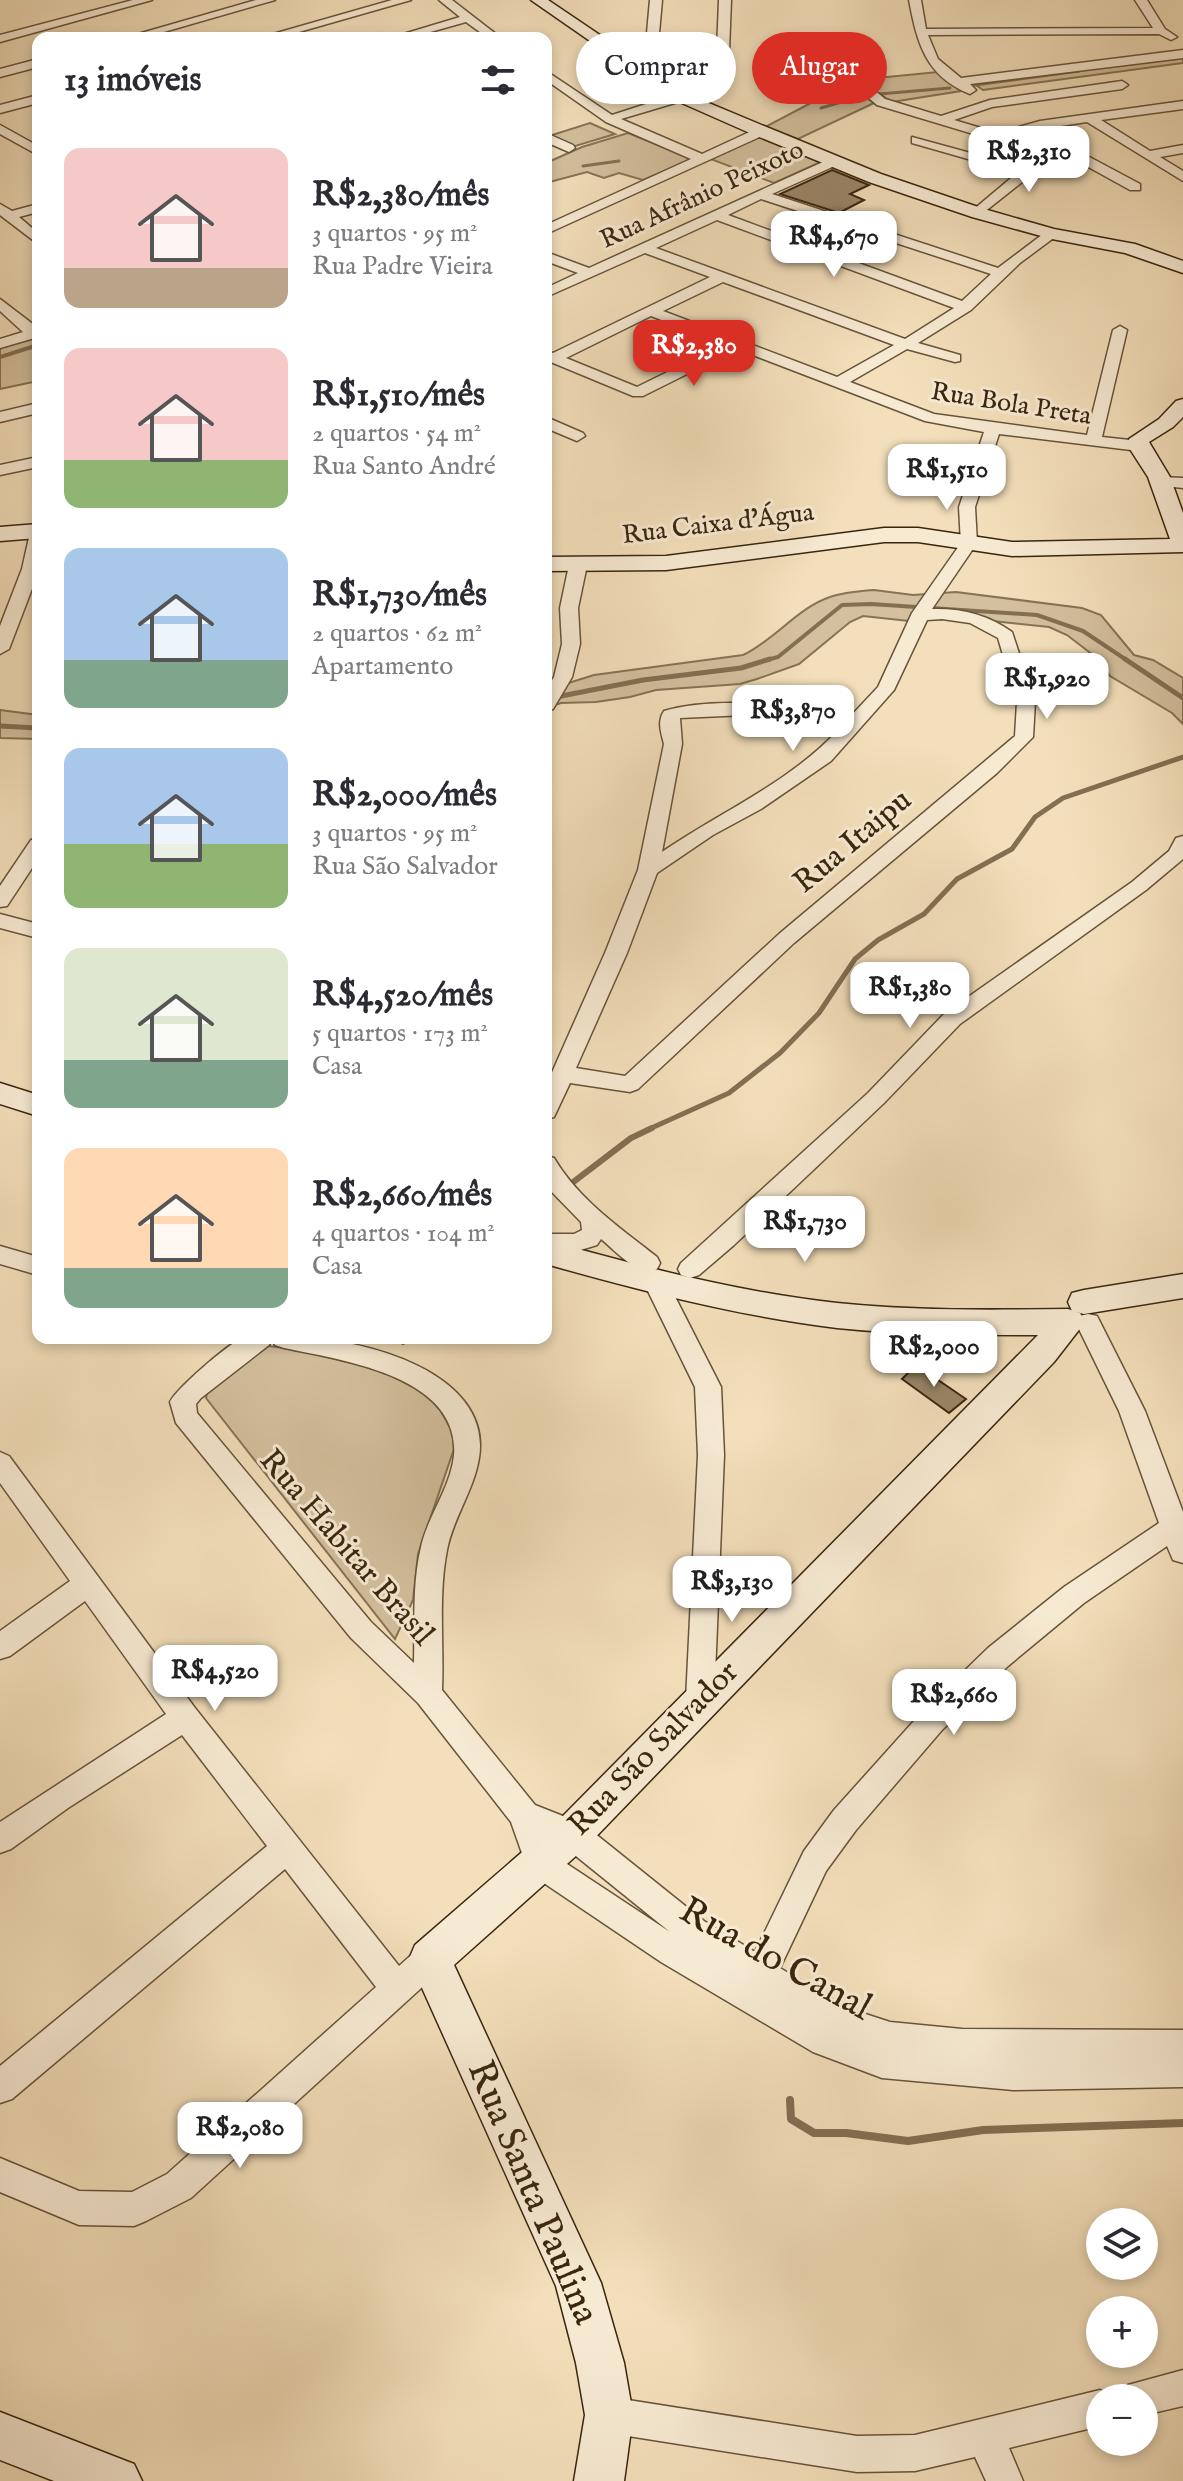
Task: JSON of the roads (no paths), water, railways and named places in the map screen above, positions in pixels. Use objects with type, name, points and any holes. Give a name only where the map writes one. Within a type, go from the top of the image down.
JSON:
[{"type":"street","points":[[0,39],[146,0]]},
{"type":"street","points":[[152,32],[269,0]]},
{"type":"street","points":[[287,32],[405,0]]},
{"type":"street","points":[[445,0],[487,32]]},
{"type":"street","points":[[538,0],[584,32]]},
{"type":"street","points":[[653,32],[656,0]]},
{"type":"street","points":[[723,32],[725,0]]},
{"type":"street","points":[[915,0],[922,48],[931,62],[990,104]]},
{"type":"street","points":[[1141,0],[1161,31],[1183,45]]},
{"type":"street","points":[[71,5],[90,15]]},
{"type":"street","points":[[417,32],[467,18]]},
{"type":"street","points":[[0,25],[32,42]]},
{"type":"street","points":[[921,32],[1161,31]]},
{"type":"street","points":[[962,85],[1183,54]]},
{"type":"street","points":[[0,73],[32,65]]},
{"type":"street","points":[[1104,75],[1153,109]]},
{"type":"street","points":[[552,79],[610,119],[703,159]]},
{"type":"street","points":[[939,121],[990,104],[1122,85]]},
{"type":"street","points":[[0,109],[32,101]]},
{"type":"street","points":[[887,103],[995,138],[1062,153]]},
{"type":"street","points":[[610,119],[658,104]]},
{"type":"street","points":[[698,104],[834,161],[978,213],[1052,234],[1129,248],[1177,261]]},
{"type":"street","points":[[995,138],[1027,127],[1183,105]]},
{"type":"street","points":[[1089,118],[1183,177]]},
{"type":"street","points":[[1027,127],[1062,153],[1135,187]]},
{"type":"street","points":[[0,129],[32,141]]},
{"type":"street","points":[[552,227],[762,131]]},
{"type":"street","points":[[552,140],[569,148]]},
{"type":"street","points":[[916,140],[1026,172]]},
{"type":"street","points":[[1149,155],[1183,149]]},
{"type":"street","points":[[978,213],[1026,172],[1062,153]]},
{"type":"street","name":"Rua Afrânio Peixoto","points":[[552,290],[834,161]]},
{"type":"street","points":[[761,195],[1001,273]]},
{"type":"street","points":[[5,212],[32,209]]},
{"type":"street","points":[[5,212],[32,235]]},
{"type":"street","points":[[716,215],[966,307]]},
{"type":"street","points":[[840,382],[908,345],[966,307],[1001,273],[1052,234]]},
{"type":"street","points":[[644,248],[908,345],[955,358]]},
{"type":"street","points":[[552,258],[590,273]]},
{"type":"street","points":[[552,355],[653,312],[721,277]]},
{"type":"street","points":[[0,303],[32,330]]},
{"type":"street","name":"Rua Bola Preta","points":[[653,312],[930,418],[1160,455]]},
{"type":"street","points":[[1093,442],[1120,330]]},
{"type":"street","points":[[0,344],[32,333]]},
{"type":"street","points":[[552,357],[638,393],[736,344]]},
{"type":"street","points":[[1183,405],[1160,455],[1183,545]]},
{"type":"street","points":[[0,417],[32,409]]},
{"type":"street","points":[[552,425],[577,436]]},
{"type":"street","points":[[648,870],[824,757],[854,726],[895,674],[922,611],[969,543],[967,507],[993,429]]},
{"type":"street","points":[[0,470],[32,463]]},
{"type":"street","points":[[0,534],[32,532]]},
{"type":"street","name":"Rua Caixa d'Água","points":[[552,564],[666,563],[884,535],[918,535],[1012,549],[1183,545]]},
{"type":"street","points":[[0,649],[32,564]]},
{"type":"street","points":[[552,694],[560,681],[571,644],[569,608],[578,565]]},
{"type":"street","name":"Rua Itaipu","points":[[562,1074],[630,1084],[698,1016],[873,865],[970,787],[1024,737],[1026,702],[1006,636],[979,621],[922,611]]},
{"type":"street","points":[[552,1097],[616,953],[648,870],[673,744],[668,720],[671,715],[751,708],[782,709],[820,715],[854,726]]},
{"type":"street","points":[[690,1269],[876,1098],[952,1019],[1139,886],[1177,854],[1183,842]]},
{"type":"street","points":[[0,901],[32,853]]},
{"type":"street","points":[[0,921],[32,929]]},
{"type":"street","points":[[0,1093],[32,1104]]},
{"type":"street","points":[[552,1176],[592,1219],[651,1272],[708,1387],[711,1455],[700,1700]]},
{"type":"street","points":[[552,1246],[589,1239],[594,1230],[592,1219]]},
{"type":"street","points":[[552,1248],[796,1309],[881,1320],[1076,1313],[1183,1288]]},
{"type":"street","points":[[0,1255],[32,1264]]},
{"type":"street","points":[[651,1272],[690,1269],[869,1306],[1076,1313]]},
{"type":"street","points":[[761,1974],[815,1861],[845,1820],[932,1721],[998,1657],[1074,1595],[1180,1534],[1132,1411],[1076,1313]]},
{"type":"street","name":"Rua São Salvador","points":[[430,1959],[572,1834],[1042,1353],[1076,1313]]},
{"type":"street","name":"Rua Habitar Brasil","points":[[252,1344],[192,1391],[183,1402],[185,1416],[361,1630],[428,1694],[524,1815],[540,1863]]},
{"type":"street","points":[[308,1344],[391,1365],[432,1384],[457,1409],[469,1436],[457,1491],[432,1557],[428,1694]]},
{"type":"street","points":[[2,1471],[185,1717],[396,1987]]},
{"type":"street","points":[[0,1647],[87,1584]]},
{"type":"street","points":[[0,1839],[57,1798],[185,1717]]},
{"type":"street","name":"Rua Habitar Brasil","points":[[524,1815],[572,1834]]},
{"type":"street","name":"Rua do Canal","points":[[572,1834],[693,1931],[836,2020],[890,2038],[962,2045],[1183,2046]]},
{"type":"street","points":[[0,2087],[288,1847]]},
{"type":"street","name":"Rua do Canal","points":[[540,1863],[748,1998],[824,2041],[882,2062],[1013,2074],[1183,2071]]},
{"type":"street","points":[[0,2175],[79,2208],[134,2209],[179,2186],[430,1959]]},
{"type":"street","name":"Rua Santa Paulina","points":[[430,1959],[578,2283],[600,2363],[609,2415],[599,2481]]},
{"type":"street","points":[[1158,2394],[1183,2388]]},
{"type":"street","points":[[609,2415],[857,2454],[915,2453],[1086,2412]]},
{"type":"street","points":[[0,2436],[117,2481]]},
{"type":"street","points":[[985,2437],[1005,2481]]},
{"type":"waterway","points":[[975,85],[1079,71]]},
{"type":"waterway","points":[[887,93],[950,88]]},
{"type":"waterway","points":[[821,108],[835,104]]},
{"type":"waterway","points":[[583,166],[619,161]]},
{"type":"waterway","points":[[0,357],[32,347]]},
{"type":"waterway","points":[[767,660],[778,657],[842,605],[871,604],[1037,615],[1083,631],[1125,659]]},
{"type":"waterway","points":[[1125,659],[1183,698]]},
{"type":"waterway","points":[[552,698],[643,680],[741,668],[767,660]]},
{"type":"waterway","points":[[763,661],[767,660]]},
{"type":"waterway","points":[[0,726],[32,728]]},
{"type":"waterway","points":[[647,1130],[729,1093],[780,1053],[819,1013],[855,959],[878,940],[924,914],[957,879],[1012,849],[1035,817],[1063,798],[1183,757]]},
{"type":"waterway","points":[[572,1183],[631,1138],[652,1128]]},
{"type":"waterway","points":[[790,2100],[791,2119],[814,2133],[846,2133],[908,2141],[983,2130],[1183,2123]]}]
